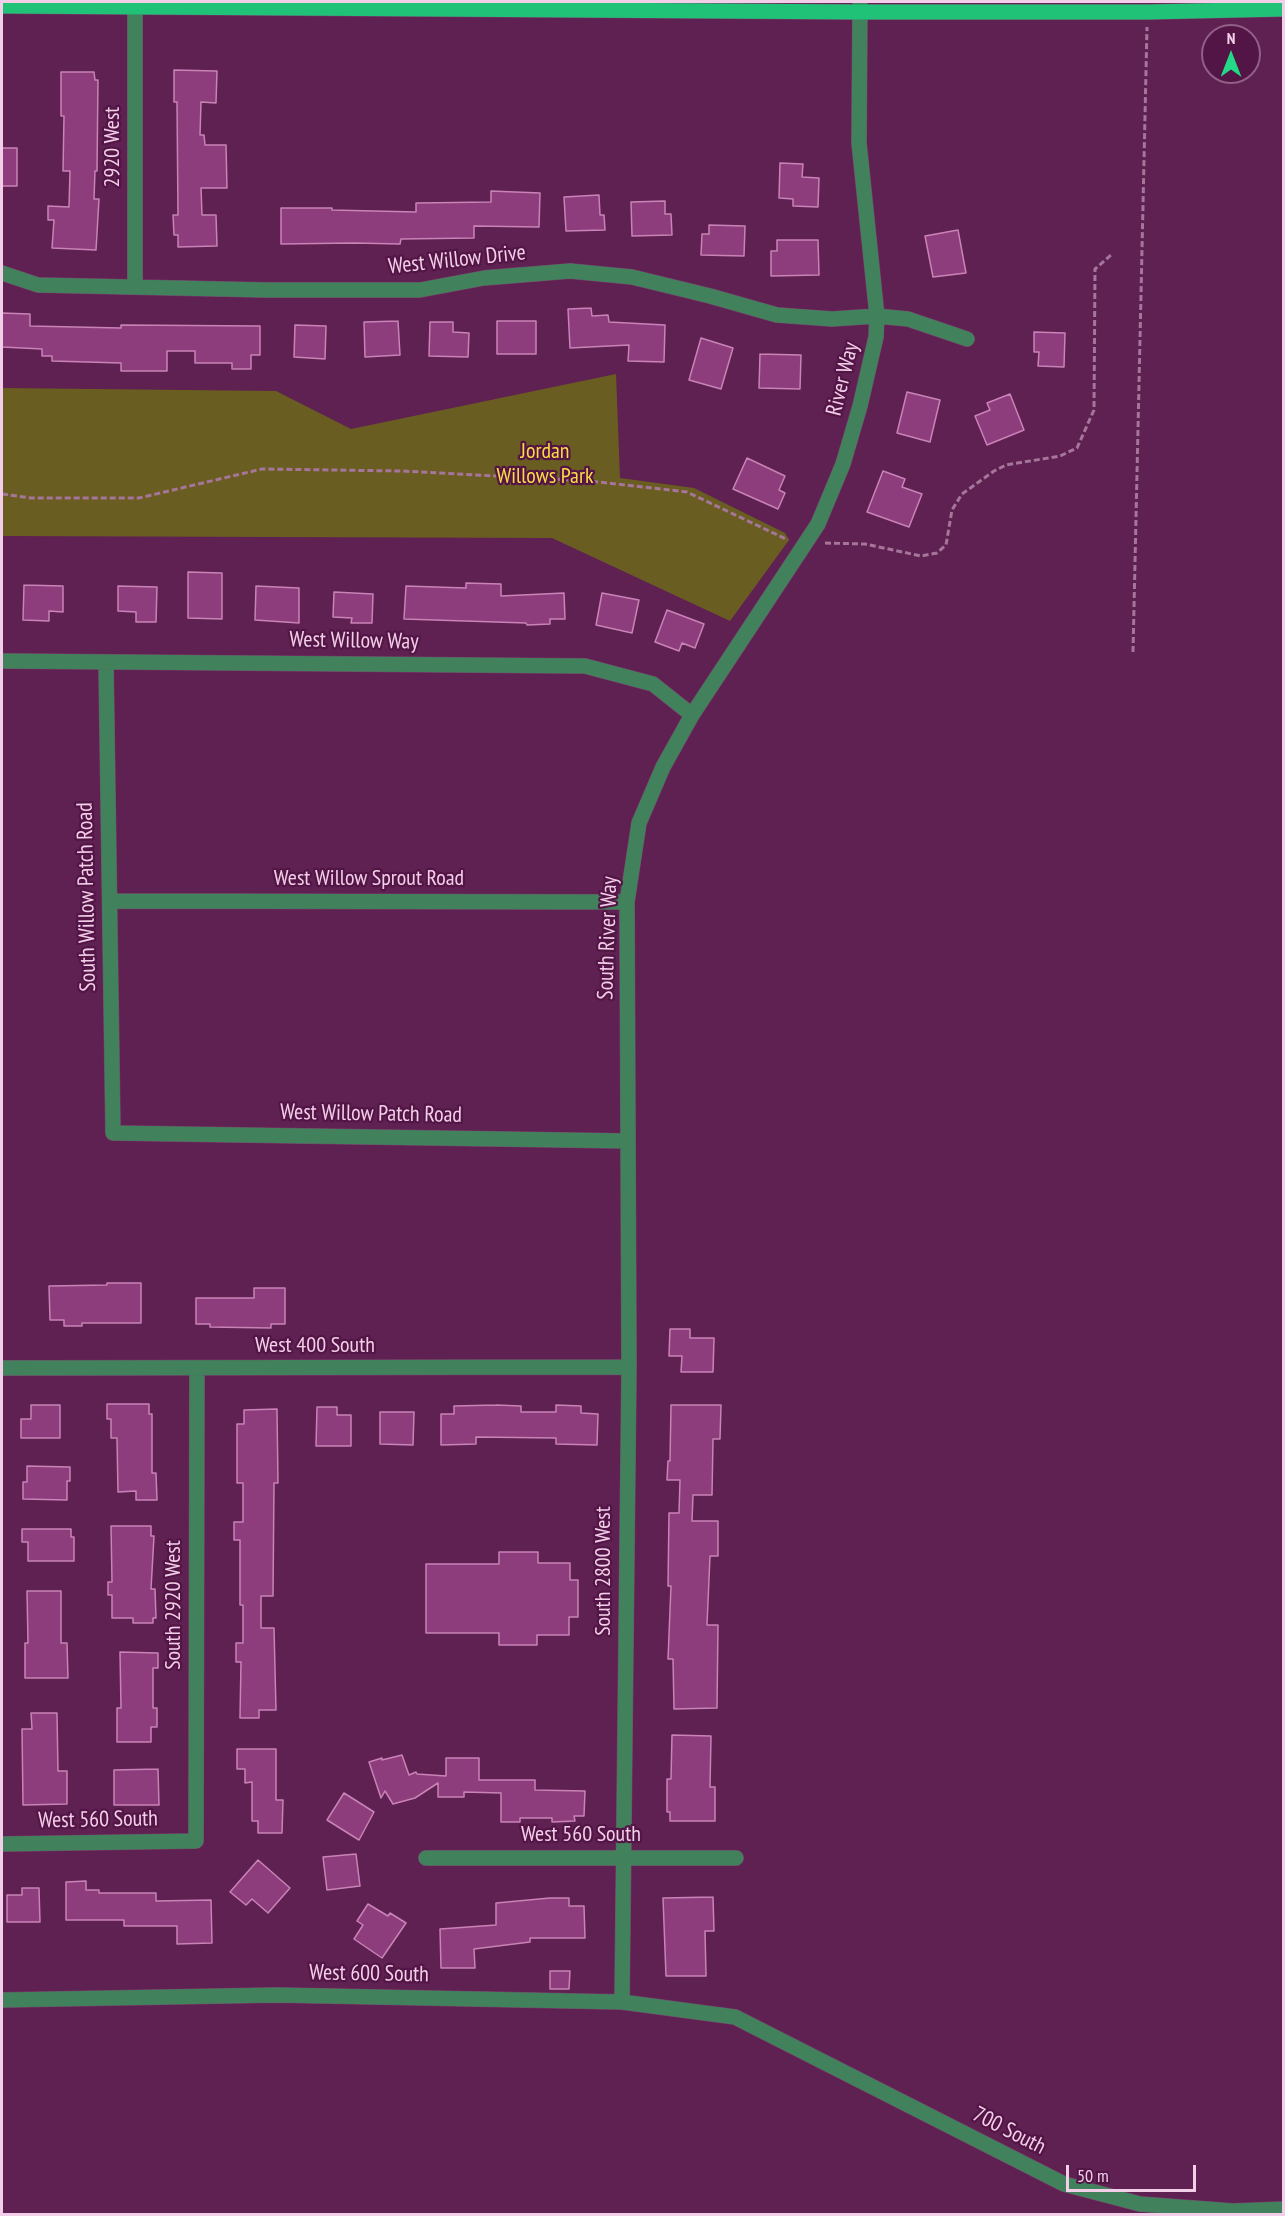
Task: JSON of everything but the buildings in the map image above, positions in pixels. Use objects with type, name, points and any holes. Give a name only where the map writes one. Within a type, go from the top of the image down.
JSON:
[{"type":"main road","points":[[2,6],[860,7],[1148,12],[1284,9]]},
{"type":"street","name":"2920 West","points":[[135,7],[135,287]]},
{"type":"street","name":"River Way","points":[[692,715],[818,524],[843,464],[855,426],[876,337],[878,316],[859,143],[860,7]]},
{"type":"street","name":"West Willow Drive","points":[[2,273],[38,285],[267,290],[420,290],[484,278],[570,272],[632,277],[777,315],[832,319],[878,316],[908,319],[967,339]]},
{"type":"street","name":"West Willow Way","points":[[2,661],[585,666],[653,684],[692,715]]},
{"type":"street","name":"South Willow Patch Road","points":[[106,662],[113,1133]]},
{"type":"street","name":"South River Way","points":[[628,1141],[627,902],[639,823],[663,767],[692,715]]},
{"type":"street","name":"West Willow Sprout Road","points":[[110,901],[627,902]]},
{"type":"street","name":"West Willow Patch Road","points":[[113,1133],[628,1141]]},
{"type":"street","name":"South 2800 West","points":[[621,2002],[629,1367],[628,1141]]},
{"type":"street","name":"West 400 South","points":[[2,1368],[629,1367]]},
{"type":"street","name":"South 2920 West","points":[[196,1841],[197,1369]]},
{"type":"street","name":"West 560 South","points":[[2,1844],[196,1841]]},
{"type":"street","name":"West 560 South","points":[[426,1858],[736,1858]]},
{"type":"street","name":"West 600 South","points":[[2,2000],[277,1995],[621,2002],[735,2017]]},
{"type":"street","name":"700 South","points":[[735,2017],[1064,2184],[1140,2204],[1233,2211],[1284,2209]]},
{"type":"path","points":[[1133,652],[1148,12]]},
{"type":"path","points":[[825,543],[865,544],[921,556],[937,553],[946,545],[952,510],[962,494],[1006,465],[1060,456],[1077,448],[1094,410],[1095,269],[1111,255]]},
{"type":"path","points":[[2,494],[31,498],[139,498],[262,469],[402,471],[578,481],[687,492],[789,540]]},
{"type":"green space","name":"Jordan Willows Park","points":[[616,374],[620,478],[694,488],[785,533],[789,540],[730,621],[552,538],[2,536],[2,388],[276,391],[351,429]]}]
